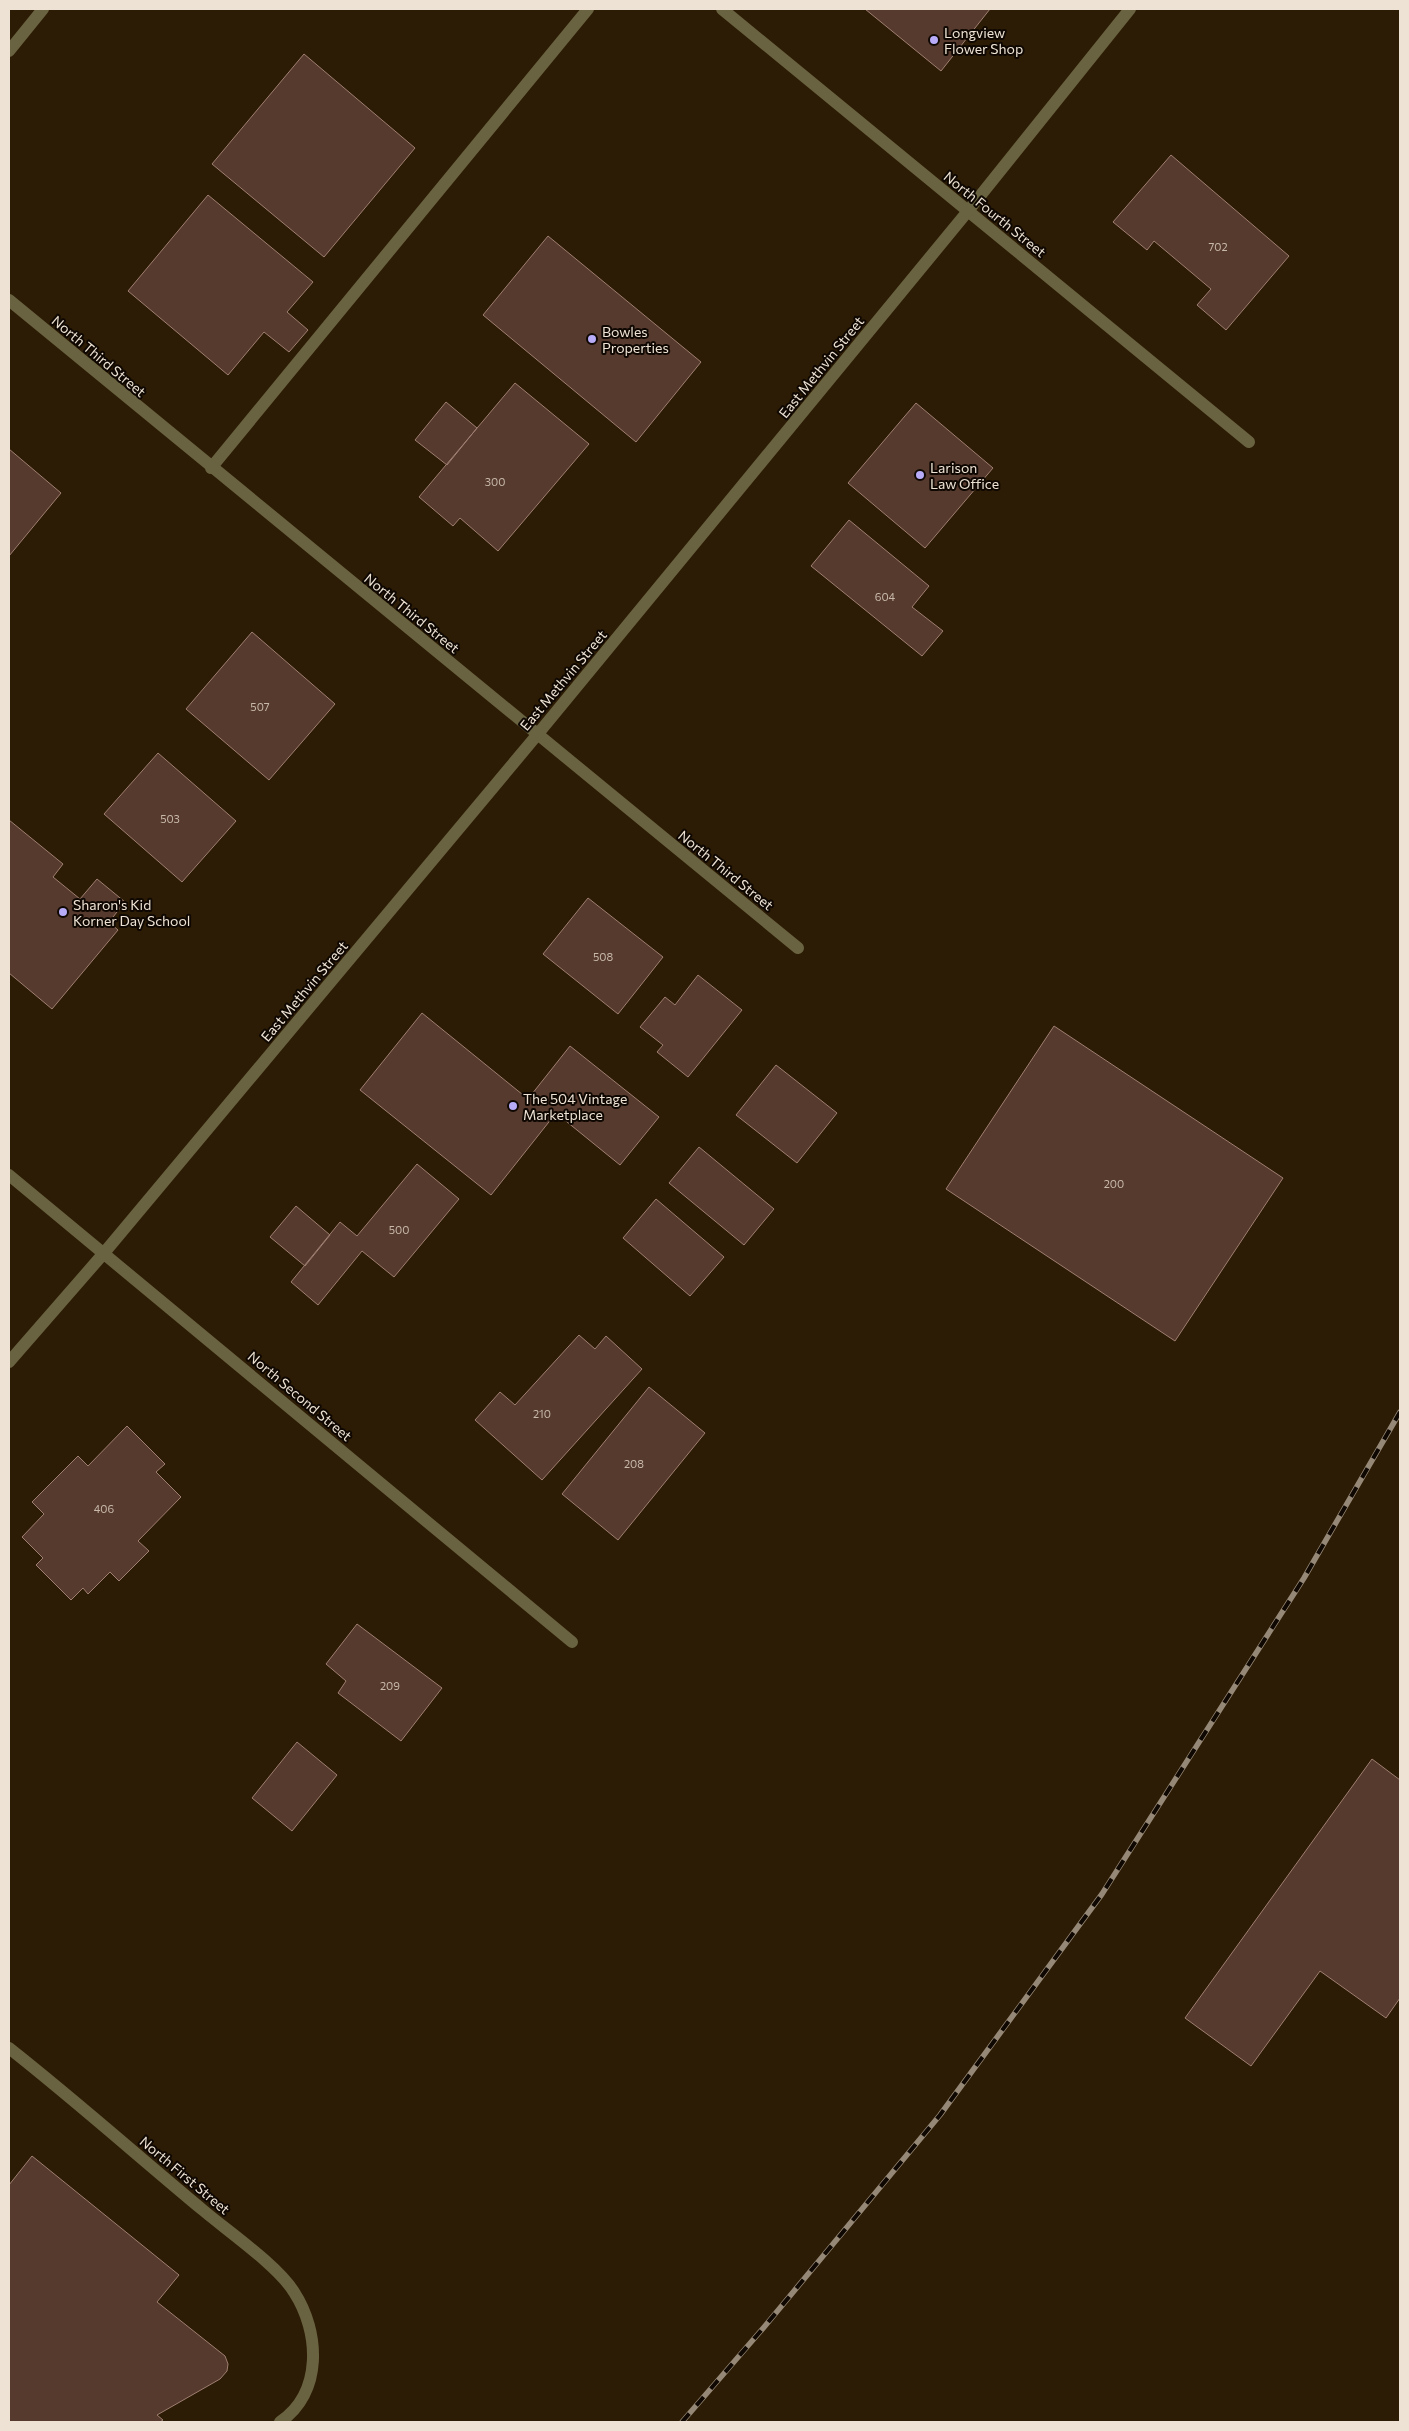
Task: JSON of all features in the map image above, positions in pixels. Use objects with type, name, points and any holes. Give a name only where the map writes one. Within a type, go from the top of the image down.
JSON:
[{"type":"street","points":[[9,51],[43,9]]},
{"type":"street","points":[[211,468],[588,9]]},
{"type":"street","name":"North Fourth Street","points":[[722,9],[1249,442]]},
{"type":"street","name":"East Methvin Street","points":[[9,1362],[104,1253],[537,735],[968,212],[1130,9]]},
{"type":"street","name":"North Third Street","points":[[9,300],[211,468],[798,948]]},
{"type":"street","name":"North Second Street","points":[[9,1175],[572,1642]]},
{"type":"street","name":"North First Street","points":[[9,2048],[277,2274],[294,2291],[310,2325],[314,2346],[308,2386],[299,2405],[280,2422]]},
{"type":"building","name":"Longview Flower Shop","points":[[865,9],[990,9],[941,71]]},
{"type":"building","points":[[304,54],[415,148],[324,257],[212,164]]},
{"type":"building","points":[[1171,155],[1289,256],[1226,330],[1197,305],[1211,289],[1154,241],[1147,250],[1113,222]]},
{"type":"building","points":[[208,195],[313,282],[287,312],[308,330],[289,352],[264,332],[228,375],[128,291]]},
{"type":"building","name":"Bowles Properties","points":[[548,236],[701,362],[636,442],[483,315]]},
{"type":"building","points":[[515,383],[589,444],[498,551],[460,518],[453,526],[419,497]]},
{"type":"building","points":[[446,402],[477,428],[447,465],[415,440]]},
{"type":"building","name":"Larison Law Office","points":[[916,403],[993,468],[925,548],[848,483]]},
{"type":"building","points":[[9,449],[61,493],[9,556]]},
{"type":"building","points":[[849,520],[929,586],[912,607],[943,631],[922,656],[811,566]]},
{"type":"building","points":[[252,632],[335,704],[269,780],[186,709]]},
{"type":"building","points":[[158,753],[236,821],[182,882],[104,814]]},
{"type":"building","name":"Sharon's Kid Korner Day School","points":[[9,820],[63,864],[53,877],[80,899],[97,879],[125,902],[109,922],[118,930],[52,1009],[9,973]]},
{"type":"building","points":[[588,898],[663,957],[618,1014],[543,954]]},
{"type":"building","points":[[698,975],[742,1010],[688,1077],[657,1052],[663,1045],[640,1027],[665,997],[675,1005]]},
{"type":"building","name":"The 504 Vintage Marketplace","points":[[422,1013],[528,1099],[570,1046],[659,1117],[620,1165],[556,1113],[491,1195],[360,1090]]},
{"type":"building","points":[[1054,1026],[1283,1178],[1175,1341],[946,1189]]},
{"type":"building","points":[[776,1065],[837,1113],[797,1163],[736,1115]]},
{"type":"building","points":[[699,1147],[774,1209],[744,1245],[669,1183]]},
{"type":"building","points":[[417,1164],[459,1199],[394,1277],[362,1251],[318,1305],[291,1282],[340,1222],[357,1236]]},
{"type":"building","points":[[656,1199],[724,1257],[690,1296],[623,1238]]},
{"type":"building","points":[[296,1206],[330,1235],[305,1266],[270,1237]]},
{"type":"building","points":[[579,1335],[595,1349],[606,1336],[642,1369],[542,1480],[475,1420],[500,1392],[515,1405]]},
{"type":"building","points":[[649,1387],[705,1433],[618,1540],[562,1494]]},
{"type":"building","points":[[127,1426],[165,1464],[156,1472],[181,1497],[138,1541],[149,1551],[119,1581],[110,1572],[88,1594],[83,1588],[71,1600],[36,1565],[43,1558],[22,1537],[44,1514],[32,1502],[78,1456],[88,1466]]},
{"type":"building","points":[[357,1624],[442,1688],[401,1741],[338,1693],[346,1681],[326,1664]]},
{"type":"building","points":[[297,1742],[337,1775],[292,1831],[252,1798]]},
{"type":"building","points":[[1372,1759],[1400,1780],[1400,1998],[1386,2018],[1320,1971],[1251,2066],[1185,2018]]},
{"type":"building","points":[[32,2156],[179,2275],[157,2302],[225,2356],[228,2364],[227,2371],[220,2379],[157,2415],[163,2420],[160,2422],[9,2422],[9,2185]]},
{"type":"railway","points":[[682,2422],[765,2326],[940,2115],[1102,1894],[1304,1578],[1400,1412]]},
{"type":"place","name":"Longview Flower Shop","points":[[934,40]]},
{"type":"place","name":"Bowles Properties","points":[[592,339]]},
{"type":"place","name":"Larison Law Office","points":[[920,475]]},
{"type":"place","name":"Sharon's Kid Korner Day School","points":[[63,912]]},
{"type":"place","name":"The 504 Vintage Marketplace","points":[[513,1106]]}]
